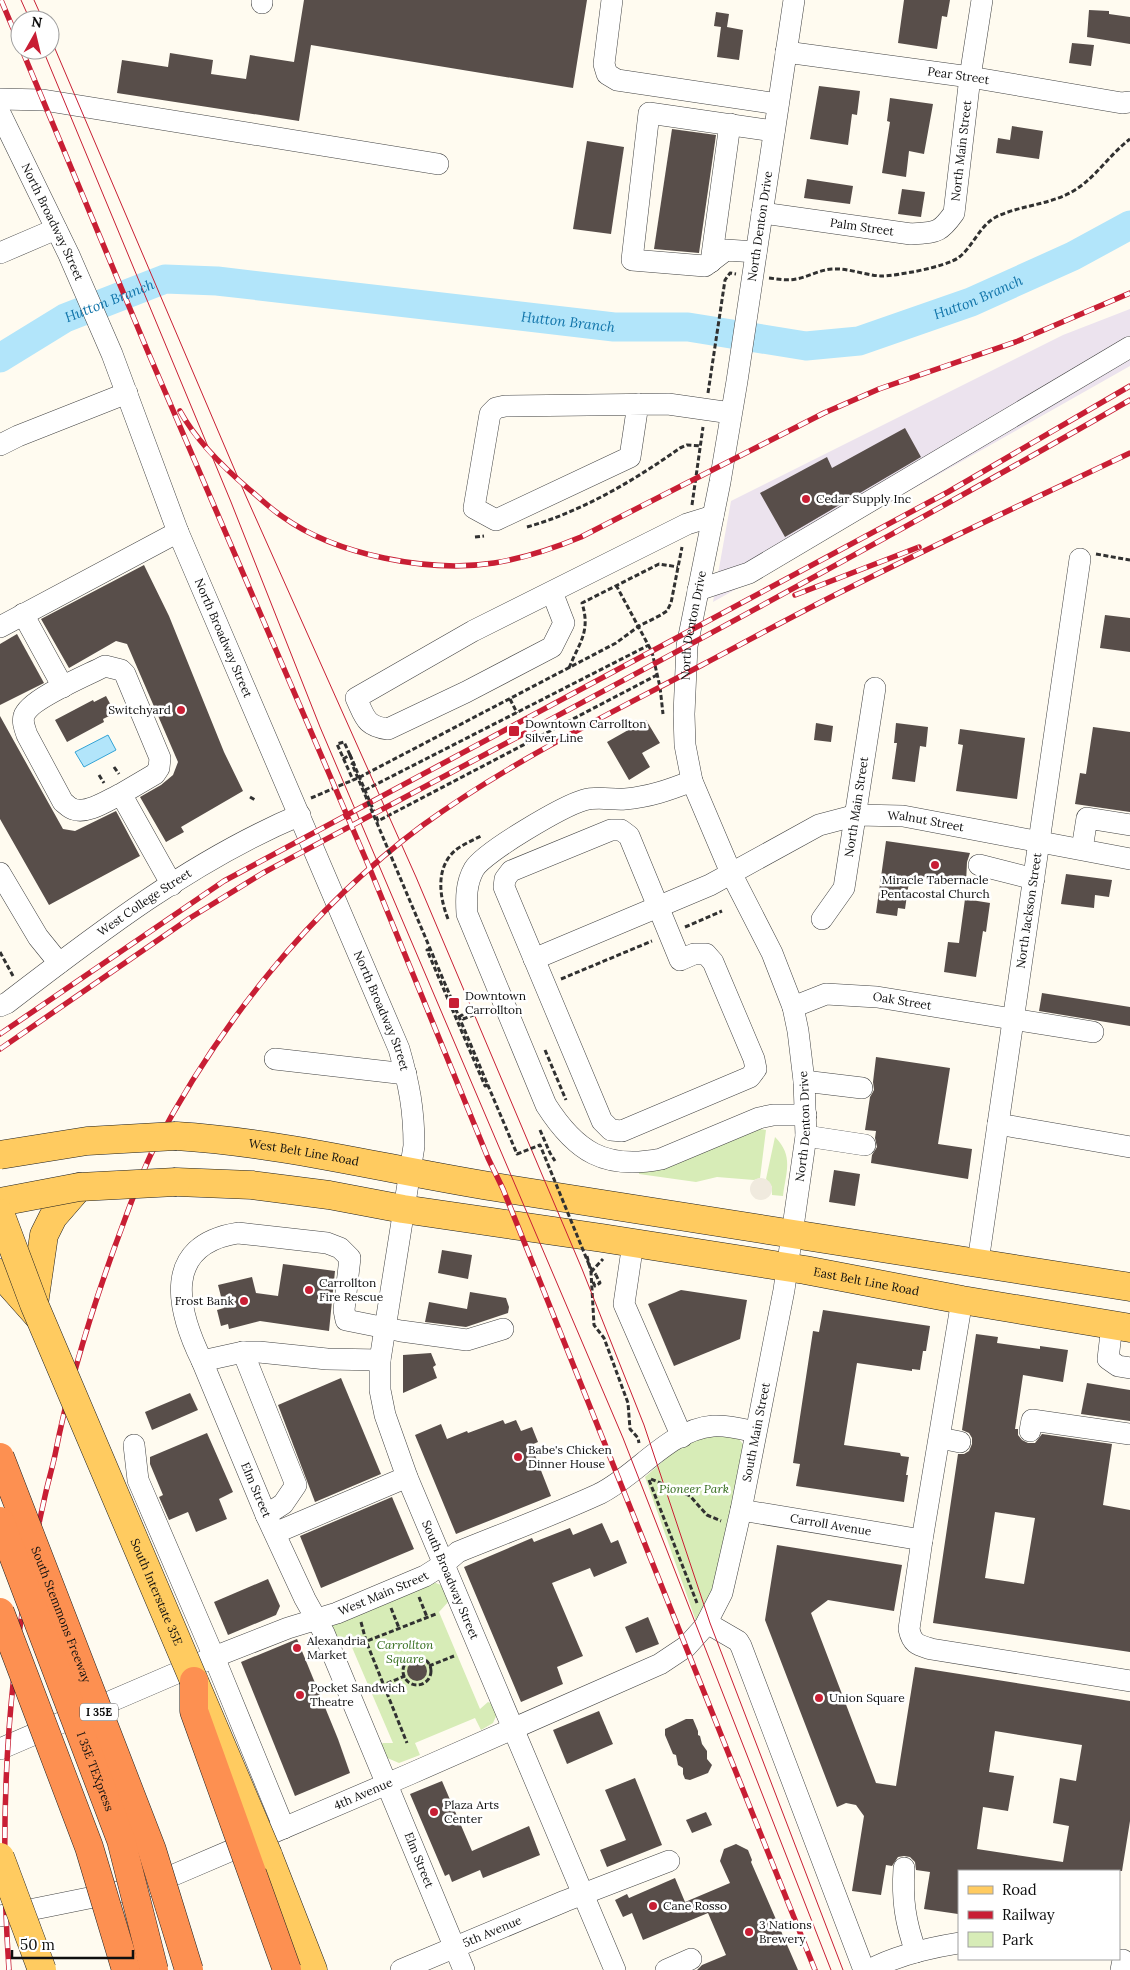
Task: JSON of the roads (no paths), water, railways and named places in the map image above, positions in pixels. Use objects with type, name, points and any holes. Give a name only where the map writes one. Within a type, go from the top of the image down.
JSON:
[{"type":"highway","name":"South Stemmons Freeway","points":[[0,1457],[152,1850],[189,1970]]},
{"type":"highway","name":"I 35E TEXpress","points":[[0,1521],[121,1840],[154,1970]]},
{"type":"highway","points":[[0,1612],[89,1847],[126,1970]]},
{"type":"highway","points":[[194,1681],[194,1711],[287,1970]]},
{"type":"main road","name":"West Belt Line Road","points":[[0,1155],[64,1144],[138,1137],[176,1136],[255,1143],[409,1172],[792,1235]]},
{"type":"main road","points":[[0,1202],[79,1187],[176,1182],[252,1185],[329,1194],[403,1209]]},
{"type":"main road","points":[[38,1312],[44,1235],[53,1217],[79,1187]]},
{"type":"main road","name":"East Belt Line Road","points":[[403,1209],[598,1247],[633,1243],[1121,1326]]},
{"type":"main road","name":"South Interstate 35E","points":[[0,1213],[38,1312],[268,1855],[313,1970]]},
{"type":"main road","points":[[792,1235],[978,1262],[1130,1287]]},
{"type":"main road","points":[[0,1273],[38,1312]]},
{"type":"main road","points":[[0,1857],[42,1970]]},
{"type":"street","points":[[612,0],[604,64],[607,74],[617,80],[778,104]]},
{"type":"street","name":"North Denton Drive","points":[[792,1235],[806,1136],[804,1081],[798,1031],[793,1007],[772,953],[731,873],[692,781],[685,745],[684,674],[687,646],[713,516],[737,380],[794,0]]},
{"type":"street","name":"North Main Street","points":[[954,213],[970,77],[982,0]]},
{"type":"street","name":"Pear Street","points":[[786,52],[970,77],[1130,102]]},
{"type":"street","points":[[0,99],[43,100],[438,164]]},
{"type":"street","name":"North Broadway Street","points":[[0,112],[56,229],[112,354],[178,532],[399,1049],[412,1096],[414,1146],[409,1172]]},
{"type":"street","points":[[756,252],[726,250],[705,266],[632,260],[649,113],[774,131]]},
{"type":"street","points":[[711,262],[730,124]]},
{"type":"street","name":"Palm Street","points":[[762,213],[911,234],[931,233],[944,228],[954,213]]},
{"type":"street","points":[[0,252],[56,229]]},
{"type":"street","points":[[698,590],[749,573],[1130,347]]},
{"type":"street","points":[[0,445],[18,436],[127,393]]},
{"type":"street","points":[[638,404],[630,457],[496,520],[474,508],[490,414],[496,408],[505,406],[638,404],[668,404],[731,413]]},
{"type":"street","points":[[552,592],[564,623],[552,646],[466,692],[388,729],[374,727],[367,722],[356,698],[473,631],[687,524],[713,516]]},
{"type":"street","points":[[0,627],[178,532]]},
{"type":"street","name":"North Jackson Street","points":[[978,1262],[1080,559]]},
{"type":"street","points":[[23,614],[63,687]]},
{"type":"street","points":[[105,666],[115,668],[125,674],[160,758],[159,768],[155,774],[121,794],[93,807],[80,810],[72,809],[64,802],[26,735],[23,716],[31,704],[105,666]]},
{"type":"street","name":"North Main Street","points":[[822,919],[844,888],[857,815],[875,688]]},
{"type":"street","points":[[692,781],[645,797],[584,800],[559,812],[494,850],[475,868],[468,885],[467,914],[546,1105],[559,1125],[583,1149],[602,1158],[624,1162],[645,1162],[661,1159],[759,1118],[773,1115],[806,1115]]},
{"type":"street","points":[[121,794],[172,885]]},
{"type":"street","name":"West College Street","points":[[0,1006],[7,1003],[126,913],[246,840],[300,815]]},
{"type":"street","name":"Walnut Street","points":[[534,959],[710,885],[819,825],[857,815],[903,816],[1130,859]]},
{"type":"street","points":[[1082,849],[1087,818],[1130,825]]},
{"type":"street","points":[[611,830],[621,830],[629,836],[658,906],[680,960],[694,954],[706,954],[713,962],[754,1059],[756,1069],[750,1077],[622,1131],[611,1130],[602,1121],[504,887],[505,879],[511,871],[611,830]]},
{"type":"street","points":[[979,865],[1034,879]]},
{"type":"street","points":[[0,873],[38,937],[59,963]]},
{"type":"street","name":"Oak Street","points":[[793,1007],[826,994],[877,997],[1093,1032]]},
{"type":"street","points":[[275,1060],[406,1074]]},
{"type":"street","points":[[804,1081],[862,1088]]},
{"type":"street","points":[[998,1124],[1130,1147]]},
{"type":"street","points":[[806,1136],[865,1145]]},
{"type":"street","name":"South Broadway Street","points":[[409,1172],[380,1360],[380,1390],[385,1415],[407,1477],[615,1970]]},
{"type":"street","name":"Elm Street","points":[[385,1328],[346,1320],[344,1310],[350,1258],[340,1248],[326,1244],[285,1237],[238,1233],[224,1235],[212,1240],[196,1252],[186,1266],[181,1281],[180,1298],[187,1329],[270,1524],[324,1633],[464,1970]]},
{"type":"street","name":"South Main Street","points":[[704,1620],[722,1593],[734,1516],[755,1432],[792,1235]]},
{"type":"street","points":[[633,1243],[624,1304],[682,1437]]},
{"type":"street","points":[[962,1300],[950,1440],[922,1540],[909,1629],[911,1638],[915,1644],[931,1649],[1130,1681]]},
{"type":"street","points":[[1121,1326],[1108,1359],[1118,1366],[1130,1368]]},
{"type":"street","points":[[385,1328],[468,1340],[503,1329]]},
{"type":"street","points":[[202,1362],[243,1352],[327,1359],[380,1360]]},
{"type":"street","points":[[243,1352],[296,1485],[270,1524]]},
{"type":"street","points":[[1030,1431],[1032,1420],[1130,1434]]},
{"type":"street","name":"West Main Street","points":[[0,1749],[214,1657],[315,1618],[337,1613],[425,1576],[458,1552],[601,1493],[691,1432],[713,1426],[755,1432]]},
{"type":"street","points":[[134,1445],[138,1480],[214,1657],[284,1828]]},
{"type":"street","points":[[270,1524],[407,1477]]},
{"type":"street","name":"Carroll Avenue","points":[[734,1516],[922,1540]]},
{"type":"street","points":[[704,1620],[738,1641],[741,1646],[864,1970]]},
{"type":"street","name":"4th Avenue","points":[[0,1916],[148,1886],[660,1664],[687,1646],[704,1620]]},
{"type":"street","name":"5th Avenue","points":[[401,1970],[669,1861]]},
{"type":"street","points":[[904,1868],[902,1898],[909,1933],[916,1952]]},
{"type":"street","points":[[869,1970],[916,1952],[958,1943]]},
{"type":"street","points":[[666,1970],[691,1959]]},
{"type":"water","points":[[108,735],[116,750],[84,767],[75,752]]},
{"type":"waterway","name":"Hutton Branch","points":[[0,358],[65,318],[165,279],[217,281],[614,327],[688,327],[806,346],[859,341],[971,302],[1073,256],[1130,225]]},
{"type":"tram line","points":[[21,0],[26,10]]},
{"type":"tram line","points":[[34,0],[38,10]]},
{"type":"tram line","points":[[47,60],[231,502],[320,727],[623,1438],[831,1970]]},
{"type":"tram line","points":[[60,60],[245,494],[416,877],[582,1269],[644,1425],[710,1623],[843,1970]]},
{"type":"railway","points":[[1,0],[10,21]]},
{"type":"railway","points":[[26,60],[148,352],[370,869],[488,1158],[503,1189],[815,1970]]},
{"type":"railway","points":[[180,411],[194,433],[230,473],[274,511],[329,542],[356,551],[413,563],[441,565],[494,563],[538,553],[581,537],[824,413],[879,389],[1018,341],[1130,293]]},
{"type":"railway","points":[[0,1034],[224,881],[948,492],[1130,386]]},
{"type":"railway","points":[[0,1049],[190,918],[263,873],[807,581],[1130,400]]},
{"type":"railway","points":[[9,1970],[6,1921],[5,1822],[6,1773],[14,1674],[30,1567],[67,1402],[97,1298],[128,1210],[153,1150],[207,1058],[237,1014],[270,972],[342,894],[423,825],[490,780],[595,721],[812,606],[1130,453]]},
{"type":"railway","points":[[795,595],[919,547]]},
{"type":"place","name":"Cedar Supply Inc","points":[[806,499]]},
{"type":"place","name":"Switchyard","points":[[181,710]]},
{"type":"place","name":"Downtown Carrollton Silver Line","points":[[514,731]]},
{"type":"place","name":"Miracle Tabernacle Pentacostal Church","points":[[935,865]]},
{"type":"place","name":"Downtown Carrollton","points":[[454,1003]]},
{"type":"place","name":"Carrollton Fire Rescue","points":[[309,1290]]},
{"type":"place","name":"Frost Bank","points":[[244,1301]]},
{"type":"place","name":"Babe's Chicken Dinner House","points":[[518,1457]]},
{"type":"place","name":"Alexandria Market","points":[[297,1648]]},
{"type":"place","name":"Pocket Sandwich Theatre","points":[[300,1695]]},
{"type":"place","name":"Union Square","points":[[819,1698]]},
{"type":"place","name":"Plaza Arts Center","points":[[434,1812]]},
{"type":"place","name":"Cane Rosso","points":[[653,1906]]},
{"type":"place","name":"3 Nations Brewery","points":[[749,1932]]},
{"type":"park label","name":"Pioneer Park","points":[[694,1489]]},
{"type":"park label","name":"Carrollton Square","points":[[405,1652]]}]
